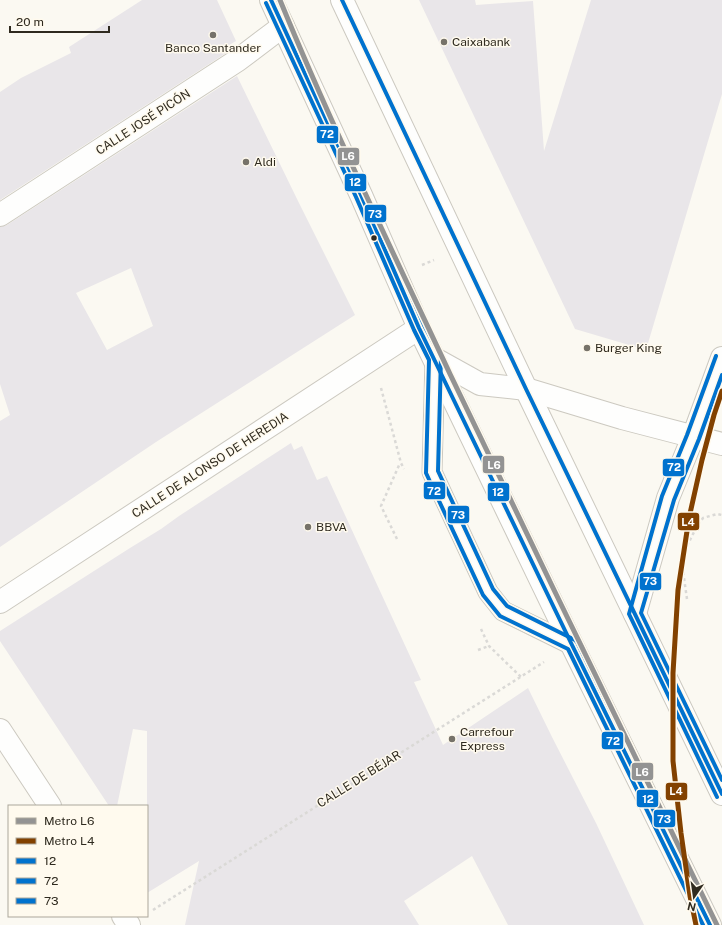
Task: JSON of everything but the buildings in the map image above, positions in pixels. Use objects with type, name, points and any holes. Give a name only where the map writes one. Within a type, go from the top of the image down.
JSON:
[{"type":"main road","points":[[271,0],[361,195],[419,328],[572,645],[710,925]]},
{"type":"main road","points":[[342,0],[526,389],[722,794]]},
{"type":"main road","name":"CALLE JOSÉ PICÓN","points":[[0,215],[238,60],[283,26]]},
{"type":"main road","name":"CALLE DE ALONSO DE HEREDIA","points":[[0,602],[419,328]]},
{"type":"main road","points":[[635,614],[668,498],[693,437],[722,358]]},
{"type":"main road","points":[[435,359],[480,384],[526,389],[622,418],[722,444]]},
{"type":"main road","points":[[0,730],[49,805]]},
{"type":"lane","points":[[435,359],[432,472],[488,592],[503,611],[572,645]]},
{"type":"path","points":[[397,276],[460,250]]},
{"type":"path","points":[[397,539],[381,506],[401,463]]},
{"type":"path","points":[[687,599],[683,571],[686,548],[697,526],[704,518],[722,514]]},
{"type":"path","name":"CALLE DE BÉJAR","points":[[152,910],[572,645]]},
{"type":"path","points":[[478,650],[489,646]]},
{"type":"metro line","name":"L6","points":[[280,0],[341,141],[384,235],[717,925]]},
{"type":"metro line","name":"L4","points":[[696,925],[690,896],[681,833],[673,761],[673,673],[678,590],[689,518],[702,460],[722,391]]},
{"type":"transit line","name":"12","points":[[271,0],[361,195],[419,328],[572,645],[710,925]]},
{"type":"transit line","name":"73","points":[[278,0],[366,192],[424,325],[441,357],[438,471],[493,589],[507,606],[577,642],[715,922]]},
{"type":"transit line","name":"12","points":[[342,0],[526,389],[722,794]]},
{"type":"transit line","name":"72","points":[[266,3],[356,197],[414,330],[429,360],[426,473],[483,595],[500,616],[568,649],[703,925]]},
{"type":"transit line","name":"72","points":[[716,356],[687,435],[662,496],[629,614],[717,797]]},
{"type":"transit line","name":"73","points":[[722,375],[699,439],[674,500],[641,613],[722,780]]},
{"type":"place","name":"Banco Santander","points":[[213,35]]},
{"type":"place","name":"Caixabank","points":[[444,42]]},
{"type":"place","name":"Aldi","points":[[246,162]]},
{"type":"place","name":"Burger King","points":[[587,348]]},
{"type":"place","name":"BBVA","points":[[308,527]]},
{"type":"place","name":"Carrefour Express","points":[[452,739]]}]
